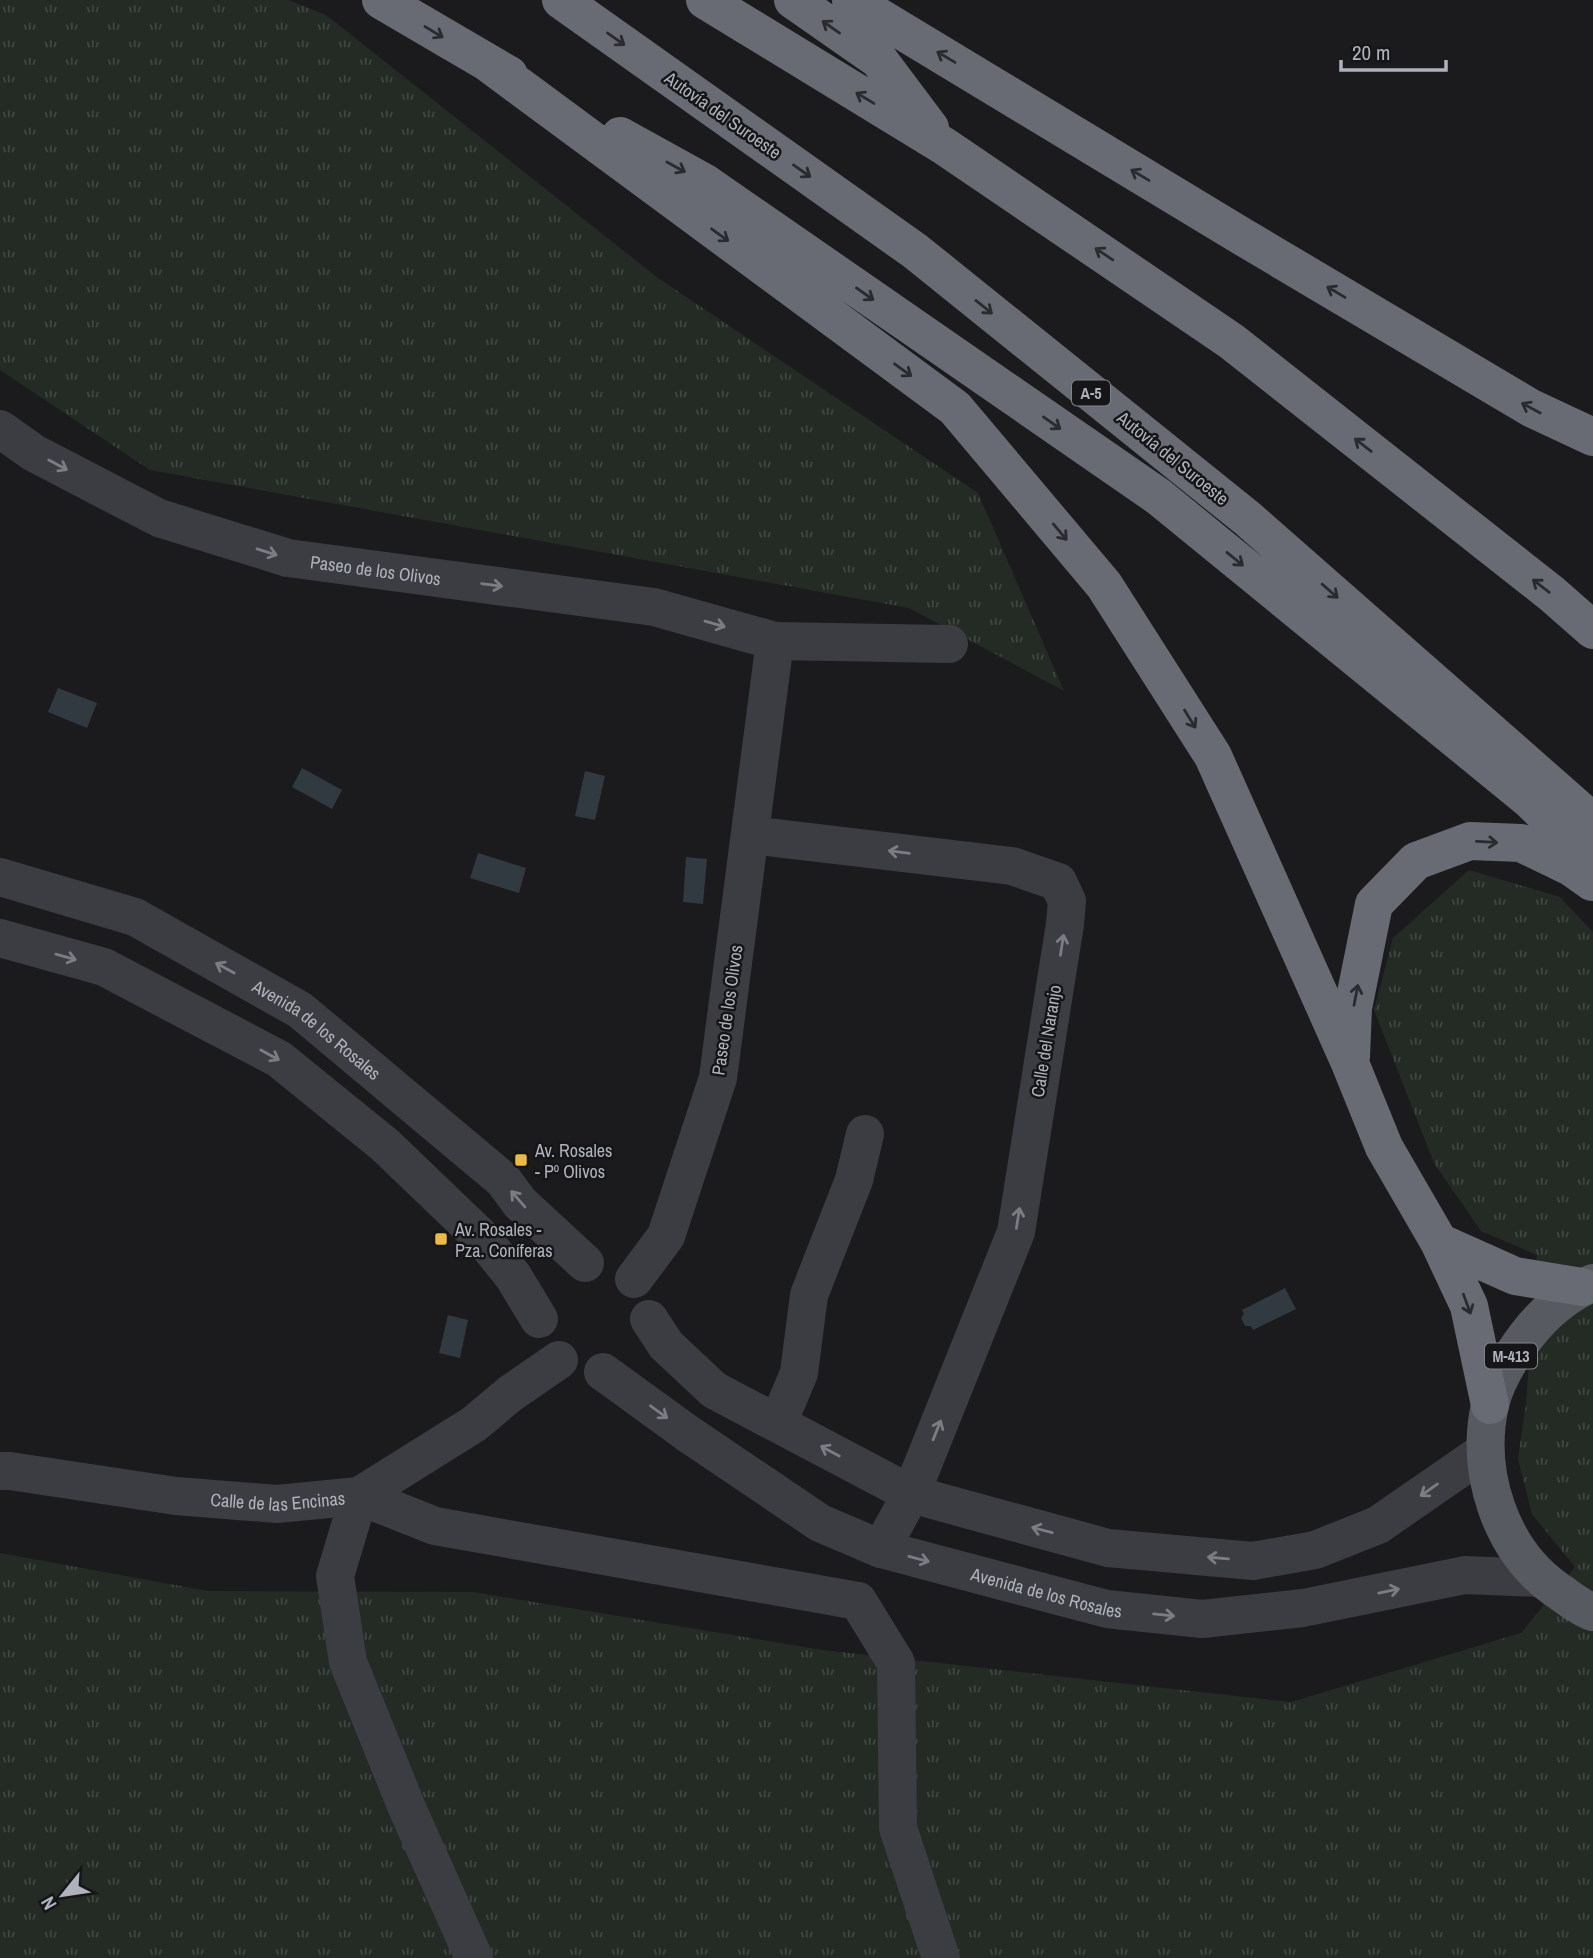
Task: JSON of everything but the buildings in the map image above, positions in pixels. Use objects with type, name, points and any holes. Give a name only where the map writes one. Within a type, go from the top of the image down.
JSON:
[{"type":"highway","points":[[381,0],[488,63],[705,183],[1159,497],[1530,800],[1593,863]]},
{"type":"highway","name":"Autovía del Suroeste","points":[[561,0],[915,251],[1247,518],[1593,822]]},
{"type":"highway","points":[[705,0],[944,146],[1231,341],[1552,594],[1593,630]]},
{"type":"highway","points":[[793,0],[879,60],[944,146]]},
{"type":"highway","points":[[851,0],[1531,408],[1593,437]]},
{"type":"highway","points":[[488,63],[955,408],[1104,585],[1213,756],[1350,1063],[1384,1147],[1439,1242],[1469,1306],[1490,1405]]},
{"type":"highway","points":[[1350,1063],[1353,1008],[1374,904],[1416,862],[1471,841],[1521,844],[1571,867],[1593,883]]},
{"type":"highway","points":[[1439,1242],[1515,1276],[1588,1285]]},
{"type":"main road","name":"M-413","points":[[1588,1285],[1541,1317],[1509,1357],[1490,1405],[1485,1451],[1492,1498],[1511,1541],[1541,1578],[1593,1612]]},
{"type":"street","name":"Paseo de los Olivos","points":[[0,429],[34,453],[159,518],[288,558],[654,607],[775,640],[949,644]]},
{"type":"street","name":"Paseo de los Olivos","points":[[634,1279],[666,1236],[718,1078],[775,640]]},
{"type":"street","name":"Calle del Naranjo","points":[[750,835],[1012,866],[1058,882],[1066,901],[1065,924],[1016,1232],[911,1494],[881,1549]]},
{"type":"street","name":"Avenida de los Rosales","points":[[0,877],[135,917],[300,1010],[503,1180],[520,1203],[585,1263]]},
{"type":"street","points":[[0,938],[104,967],[279,1059],[385,1145],[483,1238],[513,1276],[539,1319],[543,1338],[559,1360],[576,1370],[603,1372],[622,1366],[644,1342],[649,1319],[646,1300],[634,1279],[618,1268],[585,1263],[556,1278],[545,1294],[539,1319]]},
{"type":"street","points":[[778,1423],[799,1373],[809,1295],[854,1180],[864,1133]]},
{"type":"street","points":[[649,1319],[666,1345],[714,1390],[911,1494],[1108,1548],[1253,1561],[1315,1550],[1378,1525],[1485,1451]]},
{"type":"street","name":"Calle de las Encinas","points":[[0,1471],[176,1496],[277,1504],[359,1496],[474,1424],[511,1393],[559,1360]]},
{"type":"street","name":"Avenida de los Rosales","points":[[603,1372],[820,1523],[881,1549],[1107,1609],[1202,1619],[1303,1608],[1465,1575],[1541,1578]]},
{"type":"street","points":[[474,1958],[407,1808],[348,1662],[335,1576],[359,1496],[435,1526],[858,1601],[896,1663],[898,1828],[941,1958]]},
{"type":"green space","points":[[0,0],[288,0],[326,15],[658,278],[978,493],[1064,691],[909,608],[150,470],[0,370]]},
{"type":"green space","points":[[1469,870],[1560,897],[1593,932],[1593,1958],[0,1958],[0,1553],[208,1591],[473,1592],[822,1650],[1291,1702],[1521,1633],[1575,1567],[1532,1514],[1518,1459],[1526,1403],[1537,1255],[1481,1231],[1434,1163],[1374,1010],[1393,938]]},
{"type":"shaded area","points":[[58,688],[97,703],[87,728],[48,712]]},
{"type":"shaded area","points":[[302,768],[342,790],[332,809],[292,787]]},
{"type":"shaded area","points":[[585,771],[605,776],[595,820],[575,816]]},
{"type":"shaded area","points":[[478,853],[526,868],[519,893],[470,878]]},
{"type":"shaded area","points":[[686,857],[707,859],[703,904],[683,902]]},
{"type":"shaded area","points":[[1285,1288],[1296,1309],[1253,1330],[1251,1326],[1245,1326],[1241,1318],[1244,1314],[1242,1310]]},
{"type":"shaded area","points":[[448,1315],[468,1320],[460,1358],[439,1353]]},
{"type":"place","name":"Av. Rosales - Pº Olivos","points":[[521,1160]]},
{"type":"place","name":"Av. Rosales - Pza. Coníferas","points":[[441,1239]]}]
